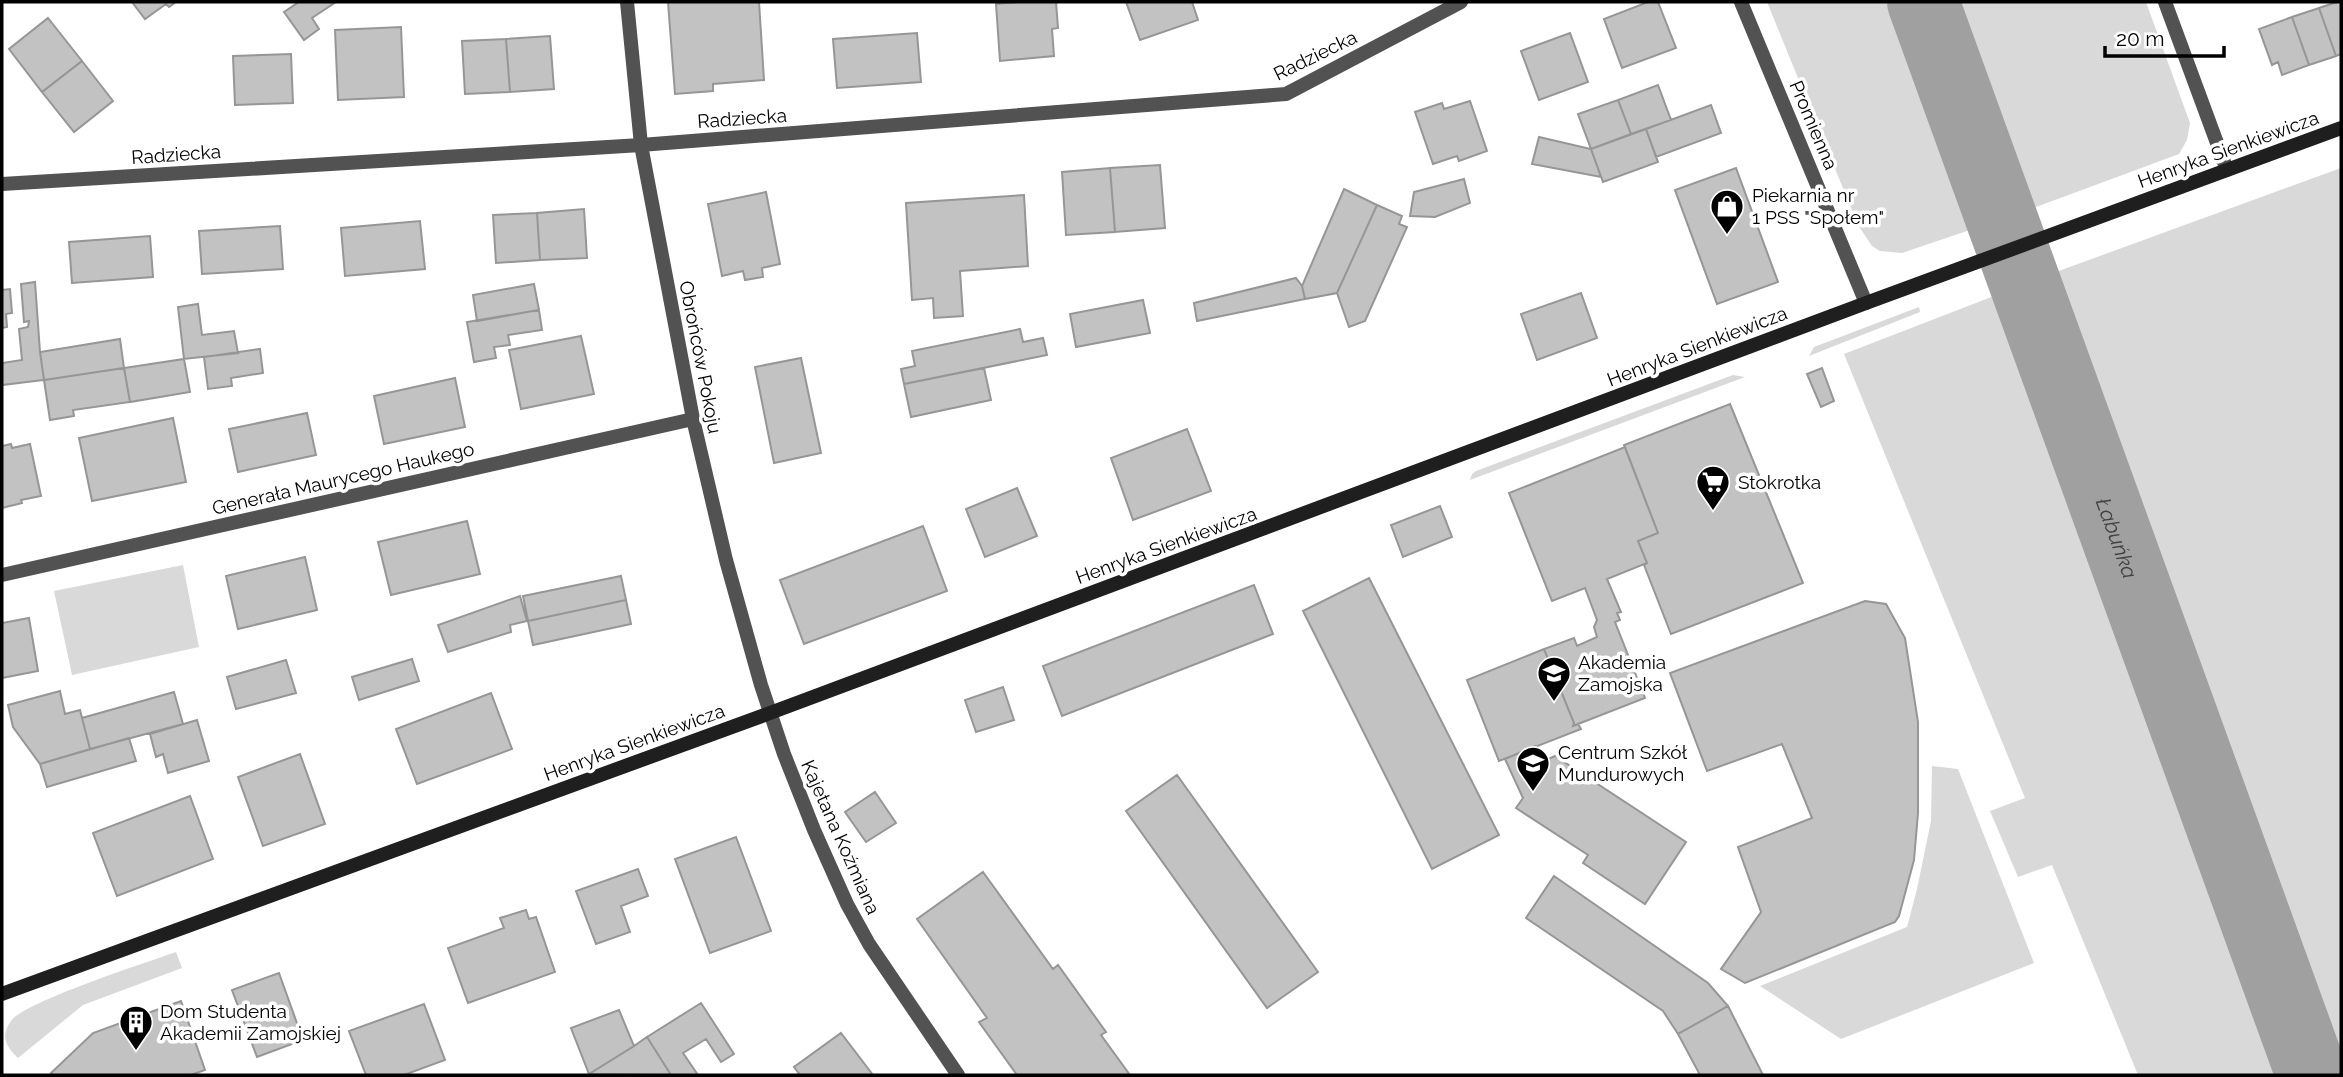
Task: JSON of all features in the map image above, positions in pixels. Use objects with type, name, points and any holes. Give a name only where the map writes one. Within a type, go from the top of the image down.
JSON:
[{"type":"street","name":"Obrońców Pokoju","points":[[627,2],[642,145],[693,419],[742,622],[770,713]]},
{"type":"street","name":"Radziecka","points":[[2,184],[642,145],[1286,94],[1461,2]]},
{"type":"street","name":"Promienna","points":[[1741,2],[1866,303]]},
{"type":"street","points":[[2165,2],[2227,170]]},
{"type":"street","name":"Henryka Sienkiewicza","points":[[2,994],[770,713],[2341,128]]},
{"type":"street","name":"Generała Maurycego Haukego","points":[[2,575],[693,419]]},
{"type":"street","name":"Kajetana Koźmiana","points":[[770,713],[814,830],[847,904],[869,944],[958,1075]]},
{"type":"shaded area","points":[[1767,2],[2146,2],[2190,123],[2187,140],[2179,154],[2017,214],[1902,253],[1880,251],[1872,246],[1858,225]]},
{"type":"shaded area","points":[[2341,168],[2341,1075],[2138,1075],[2052,865],[2018,877],[1990,811],[2025,798],[1844,354],[2056,272]]},
{"type":"shaded area","points":[[1919,307],[1920,312],[1809,356],[1814,347]]},
{"type":"shaded area","points":[[1733,375],[1745,377],[1470,480],[1476,471]]},
{"type":"shaded area","points":[[183,565],[199,647],[72,675],[54,591]]},
{"type":"shaded area","points":[[1932,766],[1958,769],[2034,963],[1841,1039],[1760,986],[1907,927],[1931,821]]},
{"type":"shaded area","points":[[176,952],[182,968],[83,1005],[18,1058],[10,1050],[6,1032],[11,1021],[21,1013],[62,993]]},
{"type":"building","points":[[132,2],[176,2],[169,7],[166,4],[145,19]]},
{"type":"building","points":[[299,2],[336,2],[312,18],[319,29],[304,40],[284,12]]},
{"type":"building","points":[[668,2],[759,2],[764,80],[713,84],[713,91],[675,94]]},
{"type":"building","points":[[1056,2],[1058,28],[1052,29],[1054,56],[1000,61],[996,4]]},
{"type":"building","points":[[1126,2],[1192,2],[1198,20],[1140,40]]},
{"type":"building","points":[[1648,2],[1658,2],[1676,48],[1622,68],[1604,19]]},
{"type":"building","points":[[2341,2],[2341,54],[2336,56],[2319,8]]},
{"type":"building","points":[[2319,8],[2336,56],[2309,65],[2292,17]]},
{"type":"building","points":[[2292,17],[2309,65],[2282,75],[2278,62],[2272,65],[2259,29]]},
{"type":"building","points":[[48,18],[82,61],[42,92],[9,49]]},
{"type":"building","points":[[401,27],[404,97],[338,100],[335,30]]},
{"type":"building","points":[[917,33],[921,82],[837,88],[833,39]]},
{"type":"building","points":[[1570,33],[1588,82],[1539,100],[1521,51]]},
{"type":"building","points":[[550,36],[554,89],[510,92],[506,39]]},
{"type":"building","points":[[506,39],[510,92],[465,94],[462,41]]},
{"type":"building","points":[[291,54],[293,103],[235,105],[233,56]]},
{"type":"building","points":[[82,61],[113,101],[74,132],[42,92]]},
{"type":"building","points":[[1658,85],[1671,120],[1631,134],[1618,100]]},
{"type":"building","points":[[1618,100],[1631,134],[1591,149],[1578,114]]},
{"type":"building","points":[[1470,101],[1487,151],[1459,161],[1457,156],[1433,164],[1415,112],[1442,103],[1444,109]]},
{"type":"building","points":[[1711,105],[1721,133],[1656,157],[1646,129]]},
{"type":"building","points":[[1646,129],[1658,162],[1603,182],[1591,149]]},
{"type":"building","points":[[1539,137],[1591,149],[1601,177],[1532,164]]},
{"type":"building","points":[[1160,165],[1165,228],[1115,232],[1110,168]]},
{"type":"building","points":[[1110,168],[1115,232],[1066,235],[1062,172]]},
{"type":"building","name":"Piekarnia nr 1 PSS \"Społem\"","points":[[1736,168],[1778,282],[1717,304],[1675,190]]},
{"type":"building","points":[[1464,179],[1470,203],[1435,217],[1410,216],[1414,192]]},
{"type":"building","points":[[1344,189],[1377,205],[1337,293],[1305,299],[1302,286]]},
{"type":"building","points":[[766,192],[780,264],[762,268],[763,277],[745,280],[743,271],[722,276],[708,204]]},
{"type":"building","points":[[1024,195],[1028,266],[960,271],[963,316],[934,318],[933,298],[912,300],[906,203]]},
{"type":"building","points":[[1377,205],[1402,216],[1399,224],[1407,227],[1365,321],[1349,327],[1337,293]]},
{"type":"building","points":[[584,209],[587,258],[540,260],[537,213]]},
{"type":"building","points":[[537,213],[540,260],[496,263],[493,215]]},
{"type":"building","points":[[420,221],[425,269],[345,276],[341,228]]},
{"type":"building","points":[[280,226],[283,269],[202,274],[199,231]]},
{"type":"building","points":[[150,236],[153,277],[72,283],[69,242]]},
{"type":"building","points":[[1296,278],[1302,286],[1305,299],[1197,321],[1194,303]]},
{"type":"building","points":[[35,282],[44,380],[2,385],[2,363],[22,360],[19,329],[28,327],[29,321],[24,322],[21,284]]},
{"type":"building","points":[[534,284],[539,310],[477,321],[473,295]]},
{"type":"building","points":[[10,289],[12,313],[6,314],[7,327],[2,328],[2,290]]},
{"type":"building","points":[[1581,293],[1597,338],[1537,360],[1521,314]]},
{"type":"building","points":[[1143,300],[1150,333],[1076,347],[1070,314]]},
{"type":"building","points":[[198,304],[202,335],[234,331],[238,353],[184,359],[178,307]]},
{"type":"building","points":[[539,310],[542,330],[508,335],[510,345],[494,347],[496,358],[474,362],[467,322]]},
{"type":"building","points":[[1020,329],[1023,342],[1043,338],[1047,355],[904,384],[901,369],[915,366],[912,351]]},
{"type":"building","points":[[581,336],[594,394],[521,409],[509,350]]},
{"type":"building","points":[[120,339],[124,368],[44,380],[40,352]]},
{"type":"building","points":[[260,349],[263,373],[231,378],[232,386],[208,389],[204,357]]},
{"type":"building","points":[[801,358],[821,453],[774,463],[755,367]]},
{"type":"building","points":[[184,359],[190,392],[130,402],[124,368]]},
{"type":"building","points":[[124,368],[130,402],[73,410],[74,416],[50,420],[44,380]]},
{"type":"building","points":[[984,368],[991,400],[911,417],[904,384]]},
{"type":"building","points":[[1822,368],[1834,401],[1821,407],[1807,374]]},
{"type":"building","points":[[455,378],[465,427],[384,444],[374,396]]},
{"type":"building","name":"Stokrotka","points":[[1730,404],[1803,583],[1671,634],[1644,565],[1647,563],[1638,541],[1658,533],[1624,445]]},
{"type":"building","points":[[307,413],[316,455],[238,472],[229,429]]},
{"type":"building","points":[[173,418],[186,482],[92,501],[79,438]]},
{"type":"building","points":[[1187,429],[1211,491],[1133,520],[1111,458]]},
{"type":"building","points":[[11,444],[12,448],[30,444],[41,496],[2,508],[2,446]]},
{"type":"building","points":[[1625,447],[1658,533],[1638,541],[1647,563],[1607,579],[1621,612],[1617,613],[1620,620],[1615,622],[1645,698],[1573,726],[1544,649],[1574,638],[1577,646],[1597,637],[1594,627],[1597,620],[1585,588],[1552,601],[1509,493]]},
{"type":"building","points":[[1017,488],[1037,536],[985,557],[966,509]]},
{"type":"building","points":[[1440,506],[1452,537],[1403,557],[1391,525]]},
{"type":"building","points":[[467,521],[480,574],[391,595],[378,542]]},
{"type":"building","points":[[923,526],[947,591],[804,644],[780,580]]},
{"type":"building","points":[[305,557],[317,610],[238,629],[226,576]]},
{"type":"building","points":[[621,576],[626,600],[528,621],[523,596]]},
{"type":"building","points":[[1369,578],[1499,835],[1432,869],[1303,611]]},
{"type":"building","points":[[1254,585],[1273,634],[1062,716],[1043,666]]},
{"type":"building","points":[[520,596],[527,621],[510,625],[511,632],[448,652],[438,625]]},
{"type":"building","points":[[626,600],[631,624],[533,645],[528,621]]},
{"type":"building","points":[[1865,601],[1886,604],[1905,638],[1918,722],[1918,813],[1914,860],[1899,916],[1895,922],[1745,983],[1721,969],[1761,912],[1738,847],[1812,818],[1782,744],[1707,771],[1670,673]]},
{"type":"building","points":[[29,618],[38,671],[2,678],[2,623]]},
{"type":"building","points":[[1544,649],[1573,726],[1578,724],[1581,729],[1499,761],[1467,680]]},
{"type":"building","points":[[412,659],[419,681],[359,700],[352,677]]},
{"type":"building","points":[[286,660],[296,693],[236,709],[227,677]]},
{"type":"building","points":[[1003,687],[1014,720],[976,732],[965,700]]},
{"type":"building","points":[[60,691],[65,714],[80,710],[90,749],[40,764],[13,727],[8,705]]},
{"type":"building","points":[[174,692],[183,724],[90,749],[82,718]]},
{"type":"building","points":[[491,693],[512,749],[417,784],[396,729]]},
{"type":"building","points":[[197,720],[209,761],[168,773],[163,754],[156,757],[150,734]]},
{"type":"building","points":[[129,738],[136,761],[47,787],[40,764]]},
{"type":"building","points":[[1535,746],[1542,762],[1555,756],[1686,842],[1645,904],[1583,863],[1588,855],[1516,808],[1523,798],[1505,759]]},
{"type":"building","points":[[300,754],[325,824],[263,846],[238,777]]},
{"type":"building","points":[[1177,775],[1318,972],[1267,1008],[1126,811]]},
{"type":"building","points":[[875,792],[896,823],[866,842],[845,812]]},
{"type":"building","points":[[190,796],[213,859],[117,896],[93,833]]},
{"type":"building","points":[[736,837],[771,931],[710,953],[675,859]]},
{"type":"building","points":[[638,869],[648,896],[621,906],[630,932],[596,944],[576,891]]},
{"type":"building","points":[[983,872],[1053,969],[1058,965],[1106,1032],[1101,1035],[1130,1075],[1017,1075],[979,1022],[987,1018],[917,919]]},
{"type":"building","points":[[1554,876],[1708,983],[1728,1006],[1678,1034],[1663,1011],[1526,918]]},
{"type":"building","points":[[526,910],[529,919],[536,917],[555,972],[468,1003],[448,948],[504,928],[500,918]]},
{"type":"building","points":[[279,973],[303,1040],[257,1057],[232,990]]},
{"type":"building","name":"Dom Studenta Akademii Zamojskiej","points":[[181,1001],[205,1070],[191,1075],[51,1073],[93,1033]]},
{"type":"building","points":[[701,1003],[734,1054],[721,1062],[706,1039],[683,1053],[698,1075],[671,1075],[647,1037]]},
{"type":"building","points":[[424,1004],[445,1060],[404,1075],[366,1075],[349,1031]]},
{"type":"building","points":[[1728,1006],[1763,1075],[1700,1075],[1678,1034]]},
{"type":"building","points":[[619,1010],[634,1046],[589,1074],[571,1028]]},
{"type":"building","points":[[841,1033],[873,1075],[800,1075],[794,1067]]},
{"type":"building","points":[[647,1037],[671,1075],[589,1074],[634,1046]]},
{"type":"waterway","name":"Łabuńka","points":[[1923,2],[2312,1075]]},
{"type":"place","name":"Piekarnia nr 1 PSS \"Społem\"","points":[[1727,236]]},
{"type":"place","name":"Stokrotka","points":[[1713,512]]},
{"type":"place","name":"Akademia Zamojska","points":[[1554,703]]},
{"type":"place","name":"Centrum Szkół Mundurowych","points":[[1533,793]]},
{"type":"place","name":"Dom Studenta Akademii Zamojskiej","points":[[136,1052]]}]
